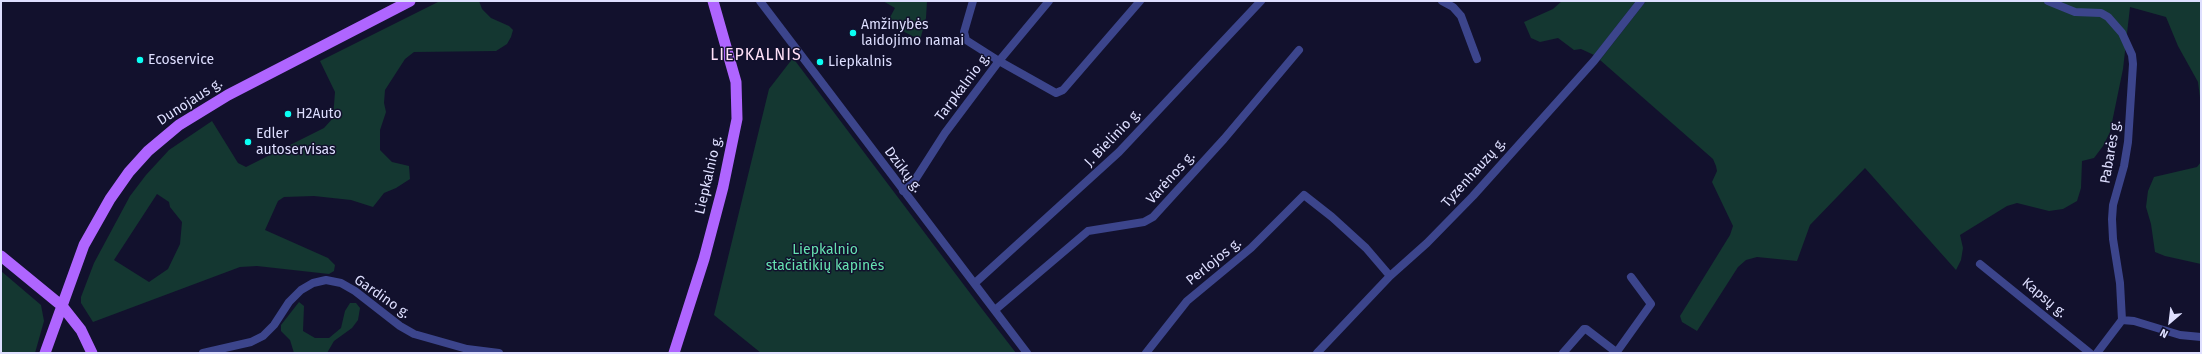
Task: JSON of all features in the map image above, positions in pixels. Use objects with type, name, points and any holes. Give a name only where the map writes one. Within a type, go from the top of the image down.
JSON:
[{"type":"main road","name":"Dunojaus g.","points":[[45,353],[84,245],[98,219],[129,172],[162,138],[228,95],[410,1]]},
{"type":"main road","name":"Liepkalnio g.","points":[[674,353],[704,259],[723,187],[736,119],[736,82],[713,1]]},
{"type":"main road","points":[[1,256],[62,306],[80,330],[92,353]]},
{"type":"street","name":"Dzūkų g.","points":[[760,1],[903,191],[1028,353]]},
{"type":"street","points":[[973,1],[964,32],[964,38],[999,61],[1056,92],[1063,90],[1140,1]]},
{"type":"street","name":"Tarpkalnio g.","points":[[903,191],[913,183],[946,133],[999,61],[1049,1]]},
{"type":"street","name":"J. Bielinio g.","points":[[975,283],[1119,152],[1261,1]]},
{"type":"street","points":[[1442,1],[1453,7],[1461,16],[1477,59]]},
{"type":"street","name":"Tyzenhauzų g.","points":[[1317,353],[1390,276],[1427,243],[1473,196],[1594,61],[1640,1]]},
{"type":"street","name":"Pabarės g.","points":[[2048,1],[2075,12],[2100,13],[2108,17],[2122,33],[2132,55],[2133,90],[2128,142],[2124,166],[2113,205],[2112,219],[2113,239],[2120,282],[2122,320]]},
{"type":"street","name":"Varėnos g.","points":[[996,310],[1088,231],[1144,222],[1153,217],[1224,139],[1299,50]]},
{"type":"street","name":"Perlojos g.","points":[[1146,353],[1171,318],[1187,301],[1251,248],[1304,195],[1332,217],[1366,248],[1390,276]]},
{"type":"street","name":"Kapsų g.","points":[[1980,264],[2090,353]]},
{"type":"street","points":[[1563,353],[1584,329],[1591,331],[1616,353],[1651,304],[1631,277]]},
{"type":"street","name":"Gardino g.","points":[[203,353],[251,342],[263,336],[274,325],[289,302],[301,290],[313,283],[326,280],[341,283],[355,291],[400,326],[414,334],[467,349],[499,353]]},
{"type":"street","points":[[2097,353],[2122,320],[2134,321],[2180,335],[2201,337]]},
{"type":"green space","points":[[440,1],[479,1],[482,9],[491,18],[509,26],[513,30],[507,44],[496,51],[414,52],[405,59],[385,90],[384,103],[386,112],[380,130],[380,150],[392,162],[409,166],[410,179],[396,188],[384,193],[373,207],[351,200],[314,196],[284,197],[278,201],[265,230],[328,258],[335,265],[334,271],[329,274],[257,266],[240,267],[93,322],[81,303],[81,297],[94,263],[130,196],[146,175],[169,150],[212,121],[238,163],[246,167],[324,128],[333,118],[335,92],[320,61]],"holes":[[[157,194],[169,202],[170,207],[182,222],[180,244],[168,269],[149,282],[114,260]]]},
{"type":"green space","points":[[883,1],[927,1],[926,18],[920,40],[887,23],[895,8]]},
{"type":"green space","points":[[1562,1],[1636,1],[1594,55],[1581,49],[1574,50],[1558,38],[1540,42],[1531,38],[1524,22],[1553,9]]},
{"type":"green space","points":[[1646,1],[2201,1],[2201,105],[2198,82],[2178,46],[2166,17],[2130,7],[2123,69],[2110,132],[2103,146],[2094,158],[2082,161],[2081,188],[2077,201],[2063,209],[2049,211],[2017,203],[2007,206],[1960,235],[1963,248],[1961,260],[1956,270],[1865,168],[1810,225],[1797,261],[1757,257],[1746,260],[1738,267],[1697,331],[1682,322],[1680,316],[1730,235],[1733,226],[1712,182],[1717,171],[1716,166],[1713,159],[1600,60]]},
{"type":"green space","name":"Liepkalnio stačiatikių kapinės","points":[[793,58],[1016,353],[761,353],[714,315],[769,89]]},
{"type":"green space","points":[[2201,162],[2201,264],[2165,256],[2155,252],[2151,224],[2146,207],[2148,191],[2154,177],[2197,167]]},
{"type":"green space","points":[[1,271],[41,305],[44,321],[35,353],[1,353]]},
{"type":"green space","points":[[299,302],[304,306],[303,331],[315,338],[329,338],[341,328],[345,311],[350,303],[356,303],[360,308],[358,320],[352,328],[334,341],[327,353],[294,353],[290,340],[281,331],[281,325]]},
{"type":"place","name":"Amžinybės laidojimo namai","points":[[853,33]]},
{"type":"place","name":"Ecoservice","points":[[140,60]]},
{"type":"place","name":"Liepkalnis","points":[[820,62]]},
{"type":"place","name":"H2Auto","points":[[288,114]]},
{"type":"place","name":"Edler autoservisas","points":[[248,142]]},
{"type":"district","name":"LIEPKALNIS","points":[[756,56]]}]
